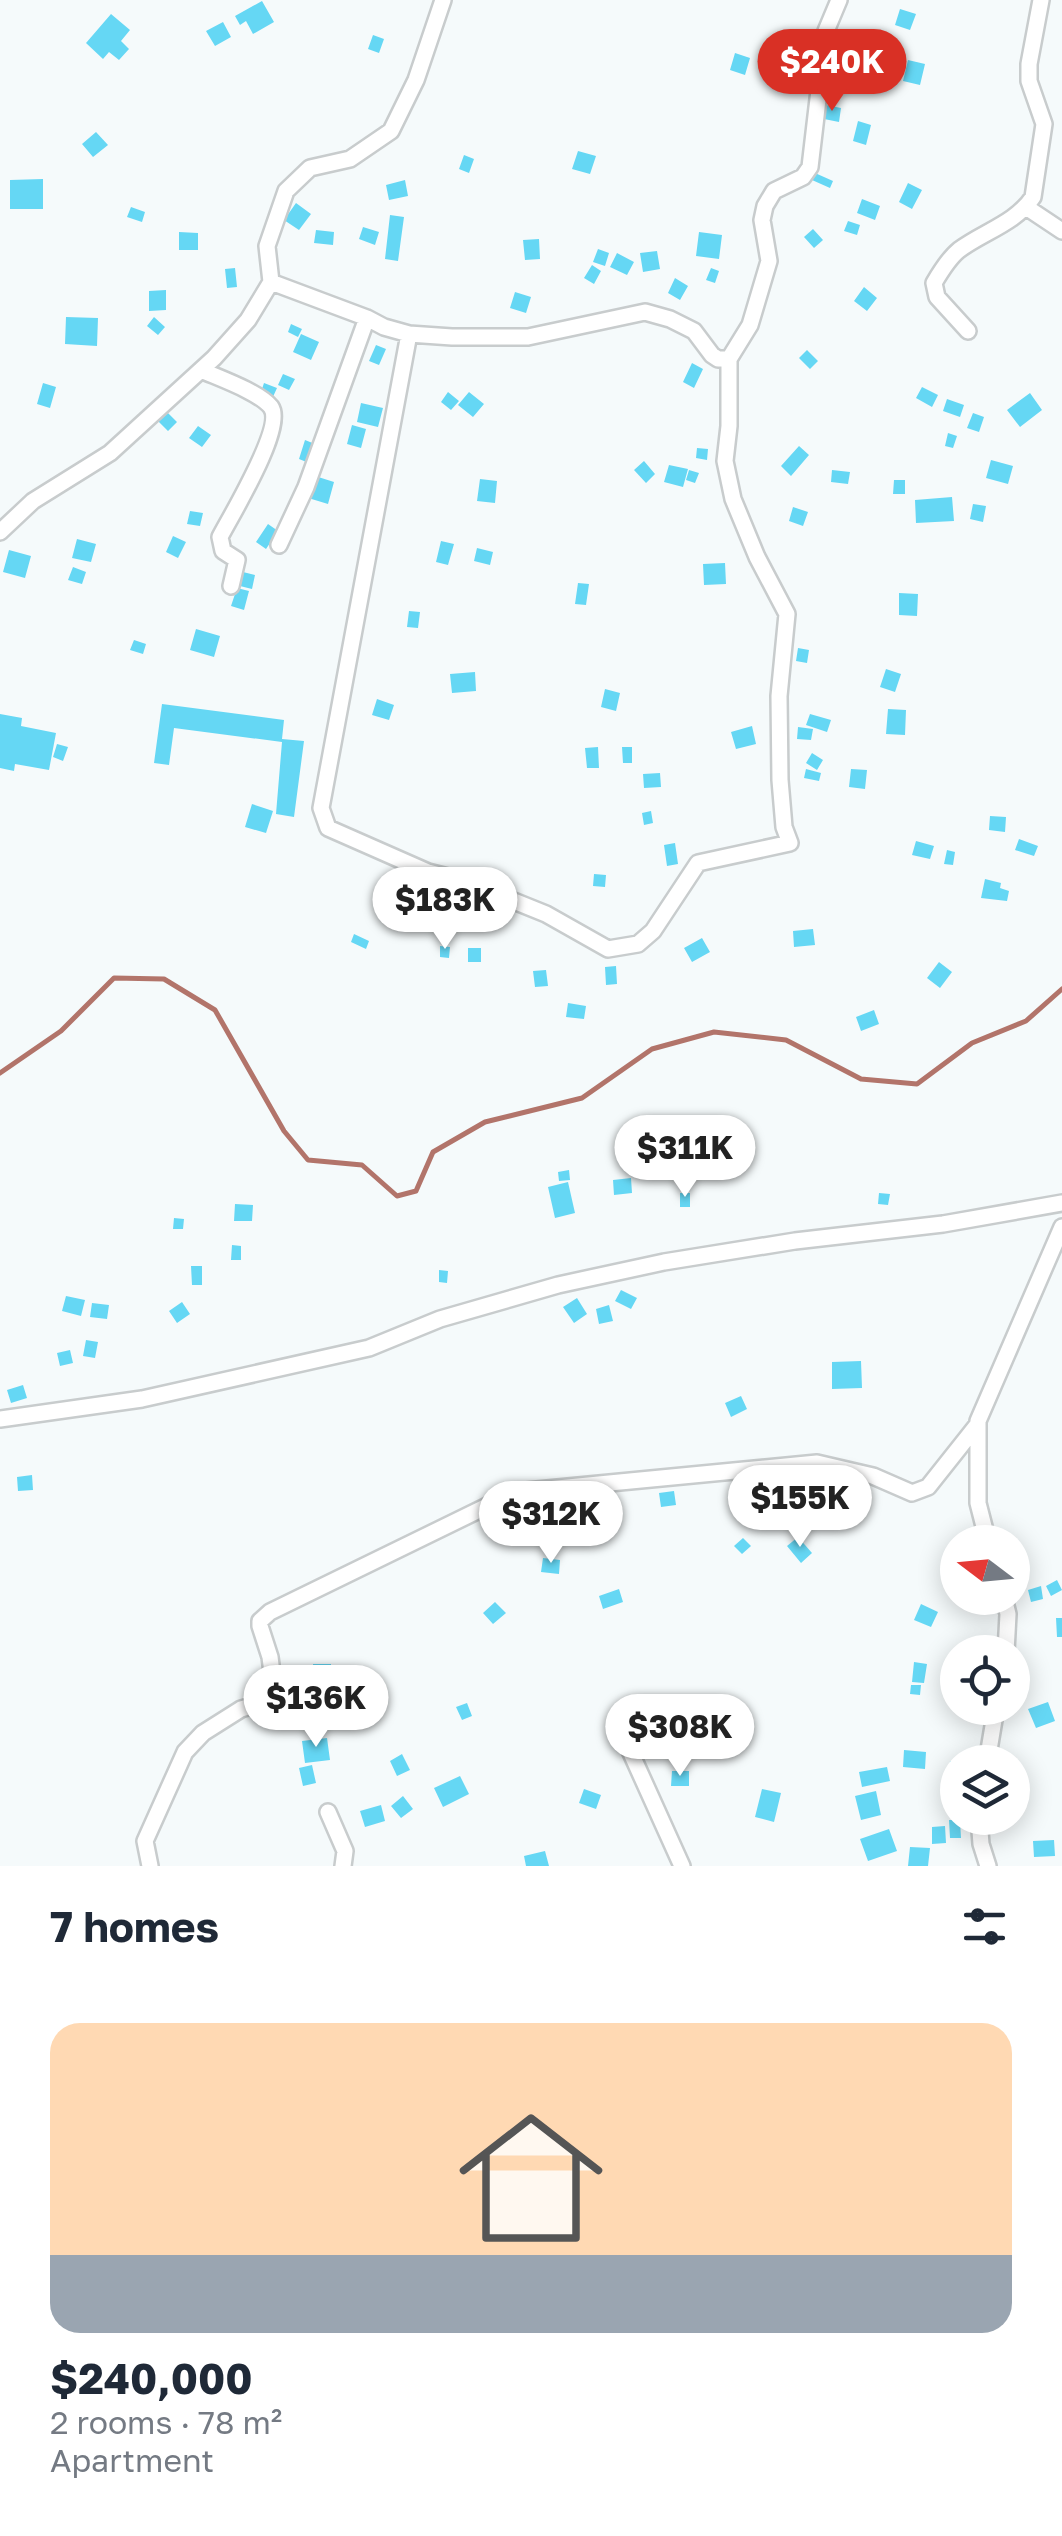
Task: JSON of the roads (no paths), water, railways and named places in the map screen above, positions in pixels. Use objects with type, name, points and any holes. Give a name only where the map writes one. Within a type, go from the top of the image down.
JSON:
[{"type":"street","points":[[0,532],[33,500],[110,454],[240,331],[271,282],[267,246],[286,191],[310,168],[350,159],[391,131],[416,80],[443,0]]},
{"type":"street","points":[[409,334],[321,808],[328,828],[428,872],[464,881],[546,914],[608,949],[638,944],[653,931],[698,863],[790,843],[784,827],[780,780],[779,696],[787,614],[756,558],[733,499],[725,461],[729,359],[750,325],[769,261],[762,220],[765,206],[774,191],[803,177],[810,167],[826,31],[839,0]]},
{"type":"street","points":[[968,330],[937,297],[934,282],[956,252],[1026,207],[1033,197],[1044,124],[1029,81],[1041,0]]},
{"type":"street","points":[[1026,207],[1062,231]]},
{"type":"street","points":[[271,282],[384,327],[452,338],[528,336],[645,312],[670,318],[694,331],[718,359],[729,359]]},
{"type":"street","points":[[279,545],[306,487],[367,318]]},
{"type":"street","points":[[201,370],[268,404],[276,420],[220,537],[224,551],[238,560],[231,586]]},
{"type":"street","points":[[0,1419],[142,1399],[370,1348],[457,1314],[558,1285],[664,1262],[943,1224],[1062,1203]]},
{"type":"street","points":[[984,1525],[978,1503],[978,1424],[1062,1227]]},
{"type":"street","points":[[150,1866],[144,1842],[185,1752],[202,1733],[241,1709],[275,1696],[270,1657],[260,1626],[270,1612],[516,1492],[817,1463],[862,1473],[907,1492],[918,1492],[928,1486],[978,1424]]},
{"type":"street","points":[[617,1722],[682,1866]]},
{"type":"street","points":[[328,1812],[345,1851],[343,1866]]},
{"type":"street","points":[[980,1835],[988,1866]]},
{"type":"waterway","points":[[0,1073],[61,1031],[114,978],[164,979],[215,1010],[284,1131],[308,1160],[362,1165],[397,1196],[416,1191],[433,1152],[485,1122],[582,1098],[652,1049],[714,1032],[786,1040],[861,1079],[917,1084],[972,1043],[1026,1021],[1062,989]]}]
